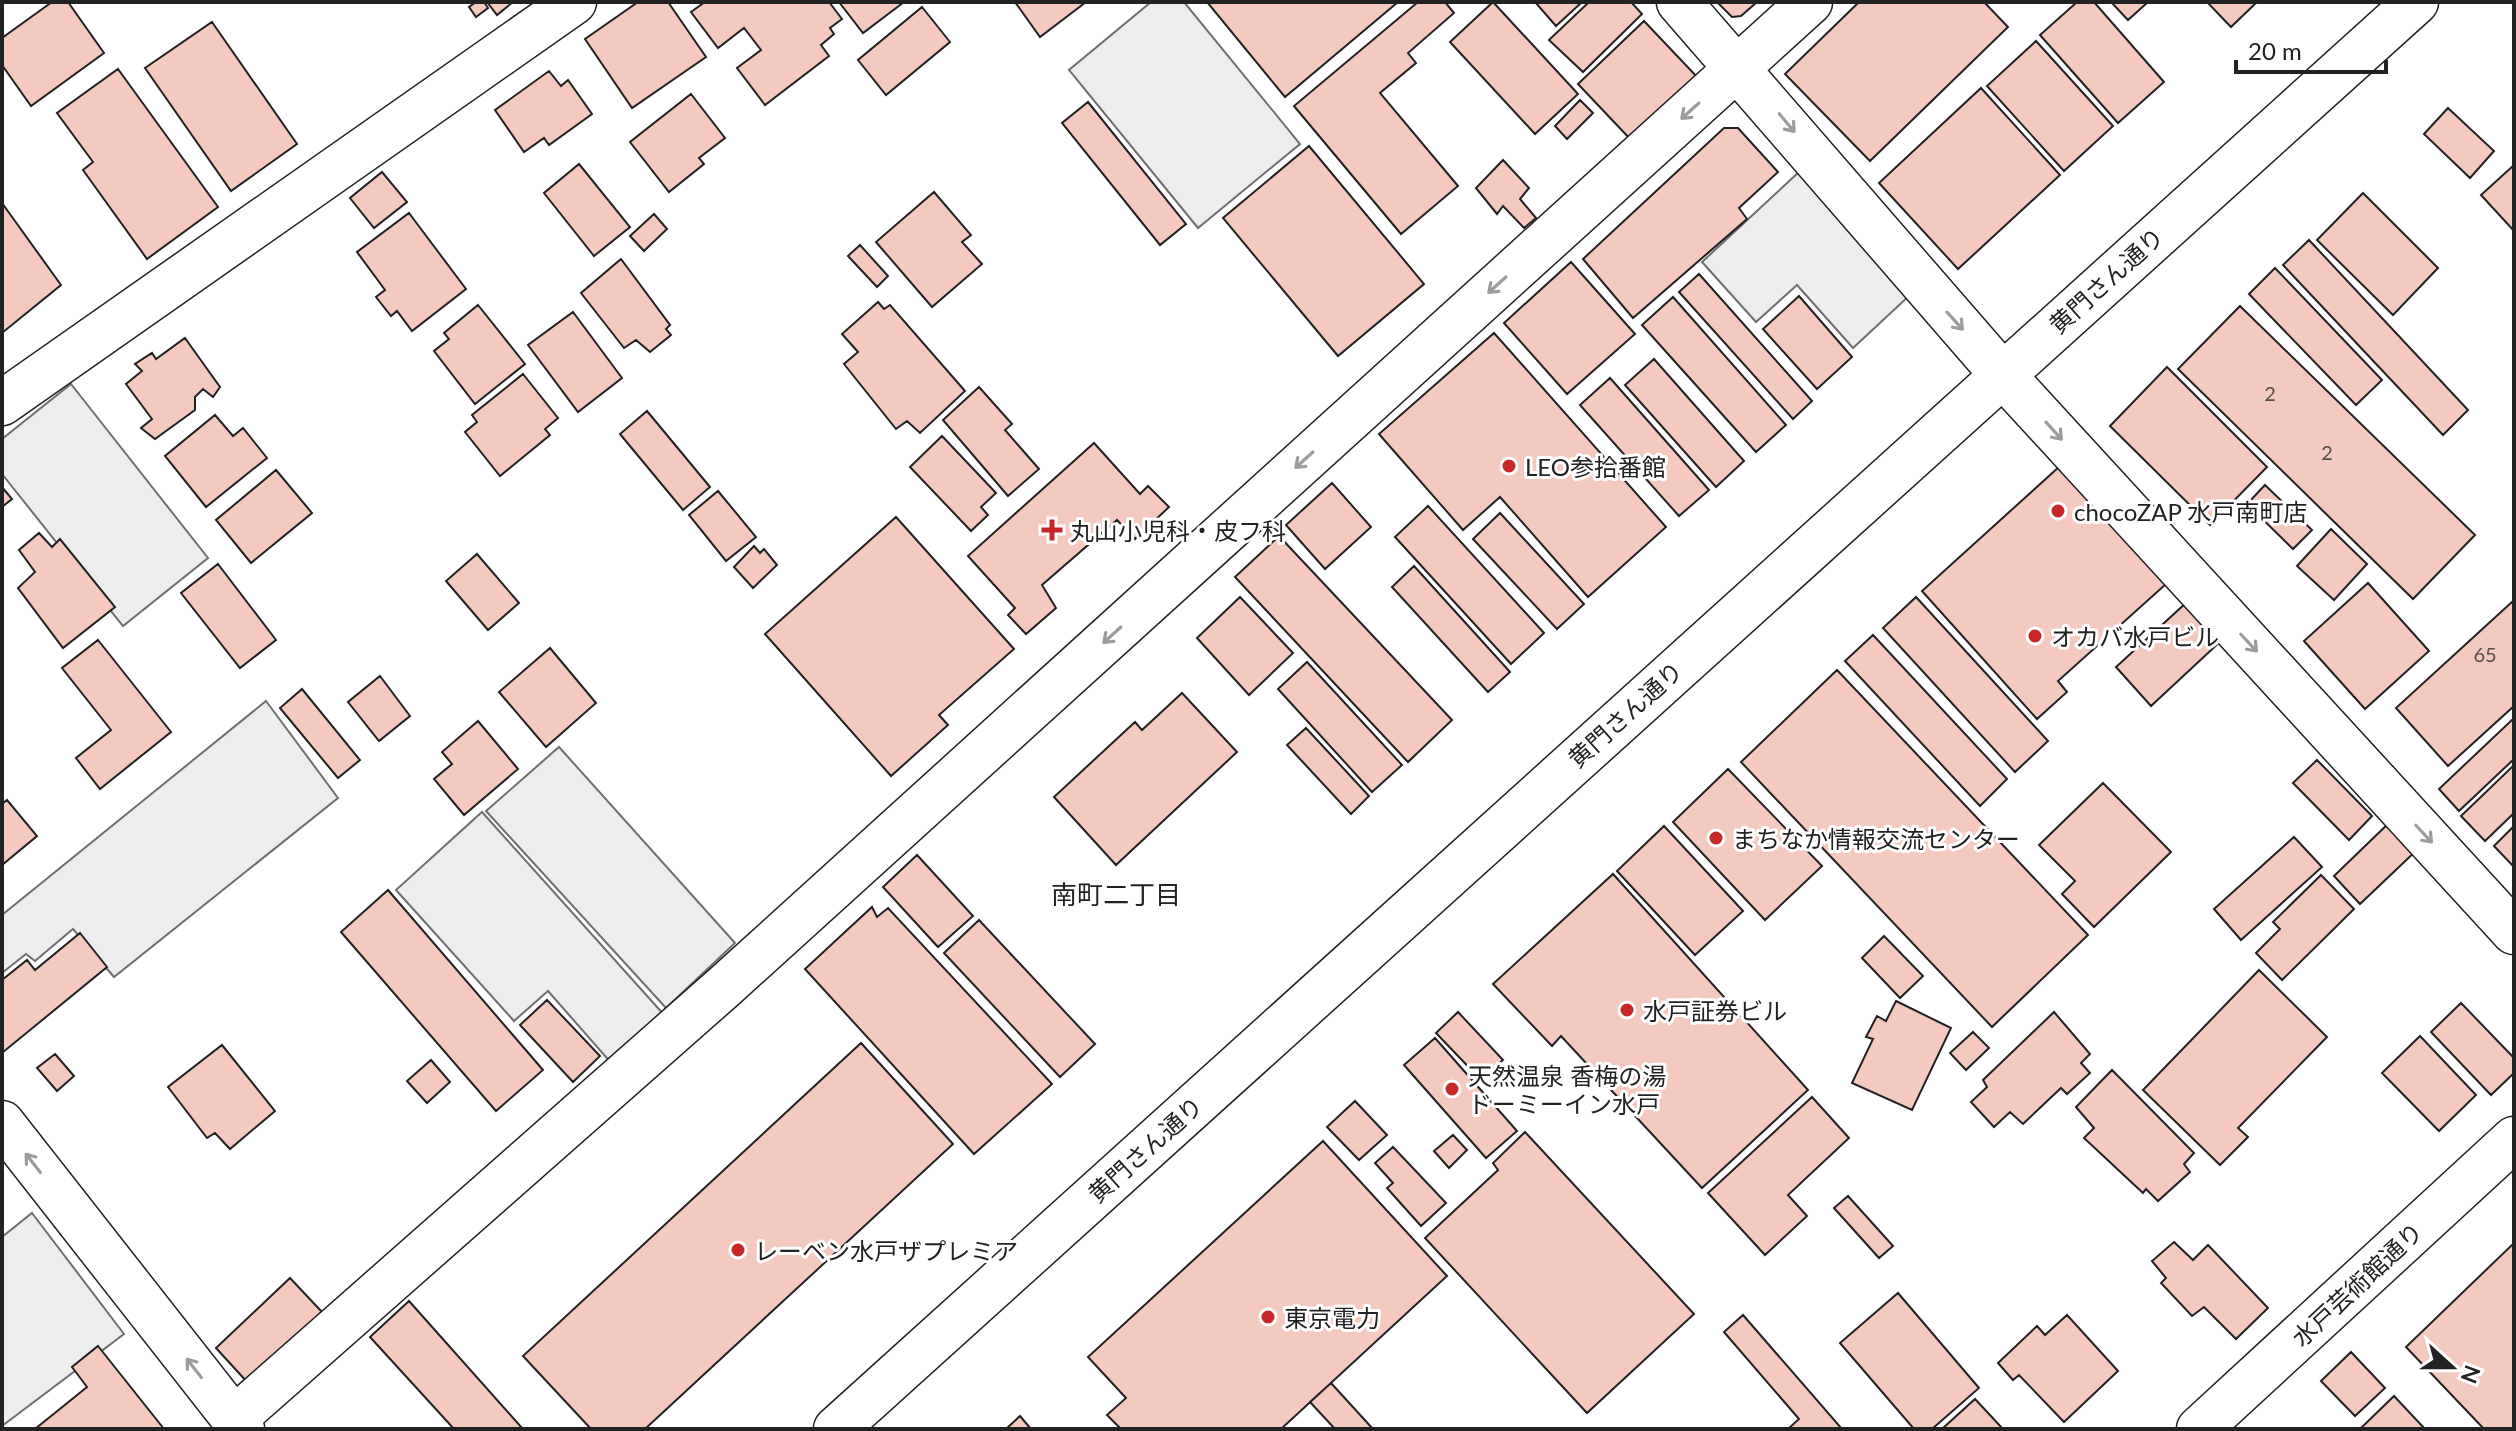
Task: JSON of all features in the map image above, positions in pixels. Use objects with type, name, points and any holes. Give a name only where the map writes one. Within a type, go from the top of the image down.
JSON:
[{"type":"main road","points":[[2,403],[574,2]]},
{"type":"main road","points":[[1679,2],[1739,67],[2001,373],[2514,932]]},
{"type":"main road","points":[[2,1123],[238,1424],[1810,2]]},
{"type":"main road","name":"黄門さん通り","points":[[836,1429],[2001,373],[2416,2]]},
{"type":"main road","name":"水戸芸術館通り","points":[[2199,1429],[2514,1139]]},
{"type":"shaded area","points":[[1151,2],[1184,2],[1300,144],[1198,228],[1069,70]]},
{"type":"shaded area","points":[[1799,172],[1910,295],[1853,348],[1797,285],[1756,322],[1702,262]]},
{"type":"shaded area","points":[[71,384],[208,558],[123,626],[2,474],[2,439]]},
{"type":"shaded area","points":[[266,701],[338,798],[114,977],[73,929],[35,961],[26,954],[2,973],[2,915]]},
{"type":"shaded area","points":[[559,747],[735,943],[666,1008],[486,811]]},
{"type":"shaded area","points":[[482,812],[666,1017],[613,1065],[548,991],[514,1021],[396,890]]},
{"type":"shaded area","points":[[32,1213],[124,1334],[2,1426],[2,1237]]},
{"type":"building","points":[[52,2],[68,2],[104,53],[31,106],[2,65],[2,38]]},
{"type":"building","points":[[476,2],[484,2],[488,8],[476,17],[469,7]]},
{"type":"building","points":[[487,2],[513,2],[497,15]]},
{"type":"building","points":[[638,2],[668,2],[706,57],[632,108],[585,39]]},
{"type":"building","points":[[705,2],[829,2],[842,19],[830,28],[834,34],[821,45],[829,56],[765,105],[737,68],[761,50],[744,28],[718,48],[691,12]]},
{"type":"building","points":[[839,2],[904,2],[863,33]]},
{"type":"building","points":[[1015,2],[1086,2],[1040,37]]},
{"type":"building","points":[[1207,2],[1398,2],[1285,97]]},
{"type":"building","points":[[1418,2],[1445,2],[1454,13],[1408,53],[1416,63],[1380,93],[1458,186],[1401,234],[1294,106]]},
{"type":"building","points":[[1493,2],[1578,94],[1535,134],[1450,42]]},
{"type":"building","points":[[1535,2],[1582,2],[1556,26]]},
{"type":"building","points":[[1589,2],[1631,2],[1642,14],[1583,72],[1549,40]]},
{"type":"building","points":[[1717,2],[1757,2],[1741,16],[1732,17]]},
{"type":"building","points":[[1859,2],[1984,2],[2008,27],[1870,161],[1785,74]]},
{"type":"building","points":[[2077,2],[2094,2],[2164,82],[2118,123],[2040,35]]},
{"type":"building","points":[[2111,2],[2148,2],[2128,20]]},
{"type":"building","points":[[2207,2],[2257,2],[2231,27]]},
{"type":"building","points":[[922,7],[950,42],[886,95],[858,60]]},
{"type":"building","points":[[1644,21],[1699,79],[1633,142],[1578,84]]},
{"type":"building","points":[[212,22],[297,144],[231,191],[145,68]]},
{"type":"building","points":[[2036,41],[2113,126],[2064,171],[1987,86]]},
{"type":"building","points":[[118,69],[218,207],[147,259],[83,170],[93,162],[57,113]]},
{"type":"building","points":[[549,71],[561,86],[568,80],[592,114],[549,145],[544,138],[524,152],[495,110]]},
{"type":"building","points":[[1981,88],[2060,175],[1958,269],[1879,183]]},
{"type":"building","points":[[691,94],[725,138],[699,158],[704,164],[669,192],[630,142]]},
{"type":"building","points":[[1580,100],[1593,113],[1567,139],[1555,126]]},
{"type":"building","points":[[1088,102],[1186,224],[1160,245],[1062,123]]},
{"type":"building","points":[[2448,108],[2494,151],[2470,178],[2424,134]]},
{"type":"building","points":[[1724,128],[1738,128],[1778,172],[1739,208],[1747,219],[1633,318],[1583,259]]},
{"type":"building","points":[[1309,146],[1424,284],[1338,356],[1223,218]]},
{"type":"building","points":[[1503,160],[1529,188],[1520,199],[1536,218],[1524,228],[1503,206],[1497,214],[1476,188]]},
{"type":"building","points":[[579,164],[630,227],[594,256],[544,193]]},
{"type":"building","points":[[2514,165],[2514,231],[2481,195]]},
{"type":"building","points":[[382,172],[407,202],[374,228],[350,198]]},
{"type":"building","points":[[934,192],[971,235],[962,242],[982,264],[932,307],[876,242]]},
{"type":"building","points":[[2363,193],[2438,268],[2393,315],[2317,240]]},
{"type":"building","points":[[2,203],[61,285],[2,333]]},
{"type":"building","points":[[409,213],[466,289],[412,331],[397,311],[391,316],[376,297],[385,290],[357,252]]},
{"type":"building","points":[[654,214],[667,229],[644,251],[630,236]]},
{"type":"building","points":[[2309,240],[2468,410],[2443,435],[2283,265]]},
{"type":"building","points":[[860,245],[888,276],[877,287],[848,256]]},
{"type":"building","points":[[621,259],[670,325],[666,329],[671,335],[650,352],[636,340],[624,348],[581,293]]},
{"type":"building","points":[[1571,262],[1635,334],[1567,394],[1504,323]]},
{"type":"building","points":[[2275,268],[2382,380],[2356,405],[2249,294]]},
{"type":"building","points":[[1699,274],[1812,401],[1793,419],[1679,292]]},
{"type":"building","points":[[1799,296],[1852,357],[1817,389],[1763,329]]},
{"type":"building","points":[[1673,297],[1786,425],[1756,452],[1642,325]]},
{"type":"building","points":[[878,302],[884,309],[890,305],[965,391],[920,433],[907,421],[896,429],[844,364],[858,352],[842,334]]},
{"type":"building","points":[[478,305],[525,364],[475,404],[434,351],[449,339],[444,333]]},
{"type":"building","points":[[2240,306],[2475,535],[2413,599],[2178,369]]},
{"type":"building","points":[[573,312],[622,378],[578,412],[528,345]]},
{"type":"building","name":"LEO参拾番館","points":[[1494,333],[1666,527],[1588,597],[1500,497],[1463,530],[1379,434]]},
{"type":"building","points":[[185,338],[220,387],[213,397],[203,389],[195,397],[195,410],[155,439],[141,428],[152,419],[126,384],[142,371],[135,364],[152,353],[156,359]]},
{"type":"building","points":[[1654,359],[1744,461],[1716,487],[1625,385]]},
{"type":"building","points":[[2167,367],[2267,467],[2210,525],[2110,426]]},
{"type":"building","points":[[523,374],[558,418],[545,429],[550,435],[500,476],[465,432],[477,422],[472,415]]},
{"type":"building","points":[[1610,378],[1709,490],[1679,516],[1580,405]]},
{"type":"building","points":[[979,387],[1012,424],[1005,430],[1039,469],[1008,496],[943,420]]},
{"type":"building","points":[[647,411],[710,487],[683,510],[620,434]]},
{"type":"building","points":[[215,415],[233,436],[243,428],[267,458],[206,507],[165,456]]},
{"type":"building","points":[[942,436],[996,493],[981,507],[988,515],[971,531],[910,467]]},
{"type":"building","name":"丸山小児科・皮フ科","points":[[1094,443],[1140,494],[1148,486],[1169,507],[1135,539],[1117,520],[1042,585],[1056,608],[1026,634],[1008,615],[1015,608],[968,556]]},
{"type":"building","name":"オカバ水戸ビル","points":[[2060,466],[2166,584],[2058,681],[2067,692],[2037,719],[1922,591]]},
{"type":"building","points":[[276,470],[312,513],[251,563],[216,520]]},
{"type":"building","points":[[1332,483],[1371,527],[1325,569],[1286,525]]},
{"type":"building","points":[[2265,485],[2312,530],[2293,549],[2247,504]]},
{"type":"building","points":[[2,487],[12,499],[2,507]]},
{"type":"building","points":[[718,491],[756,537],[726,561],[689,515]]},
{"type":"building","points":[[1428,506],[1544,633],[1511,664],[1395,537]]},
{"type":"building","points":[[1500,513],[1584,604],[1557,629],[1473,539]]},
{"type":"building","points":[[896,517],[1014,649],[939,715],[948,725],[891,776],[765,634]]},
{"type":"building","points":[[2331,529],[2367,564],[2334,600],[2297,566]]},
{"type":"building","points":[[39,533],[52,547],[60,539],[115,607],[63,648],[18,588],[35,572],[19,550]]},
{"type":"building","points":[[1279,536],[1452,720],[1408,762],[1235,577]]},
{"type":"building","points":[[754,546],[760,553],[764,549],[777,565],[753,588],[734,567]]},
{"type":"building","points":[[477,554],[519,603],[488,630],[446,581]]},
{"type":"building","points":[[218,564],[276,640],[240,668],[181,593]]},
{"type":"building","points":[[1414,566],[1510,672],[1488,692],[1392,587]]},
{"type":"building","points":[[2368,583],[2429,651],[2365,709],[2304,641]]},
{"type":"building","points":[[1240,597],[1293,653],[1249,695],[1197,638]]},
{"type":"building","points":[[1916,597],[2048,741],[2015,772],[1883,628]]},
{"type":"building","points":[[2513,601],[2514,706],[2448,766],[2396,708]]},
{"type":"building","points":[[2187,602],[2222,640],[2151,706],[2116,667]]},
{"type":"building","points":[[1873,635],[2007,779],[1980,806],[1845,661]]},
{"type":"building","points":[[98,640],[171,732],[100,789],[76,758],[111,730],[62,668]]},
{"type":"building","points":[[550,648],[596,703],[546,747],[499,692]]},
{"type":"building","points":[[1307,662],[1402,765],[1372,792],[1278,689]]},
{"type":"building","points":[[1837,670],[2088,935],[1992,1027],[1741,762]]},
{"type":"building","points":[[380,676],[410,716],[379,741],[348,702]]},
{"type":"building","points":[[302,689],[360,760],[338,778],[280,708]]},
{"type":"building","points":[[1182,693],[1237,752],[1116,865],[1054,797],[1135,722],[1142,730]]},
{"type":"building","points":[[2514,718],[2514,759],[2459,811],[2439,789]]},
{"type":"building","points":[[478,721],[518,769],[464,815],[434,779],[452,764],[442,752]]},
{"type":"building","points":[[1306,728],[1369,796],[1351,814],[1287,745]]},
{"type":"building","points":[[2317,760],[2372,816],[2349,840],[2293,783]]},
{"type":"building","points":[[2514,765],[2514,813],[2485,841],[2461,816]]},
{"type":"building","points":[[1728,769],[1822,866],[1765,920],[1673,822]]},
{"type":"building","points":[[2103,783],[2171,852],[2094,927],[2062,894],[2075,881],[2039,845]]},
{"type":"building","points":[[7,800],[37,836],[2,865],[2,804]]},
{"type":"building","points":[[2392,820],[2419,848],[2360,904],[2334,876]]},
{"type":"building","points":[[1664,826],[1743,911],[1695,955],[1617,871]]},
{"type":"building","points":[[2514,826],[2514,867],[2494,846]]},
{"type":"building","points":[[2294,837],[2322,867],[2241,940],[2214,909]]},
{"type":"building","points":[[917,855],[973,916],[938,947],[883,887]]},
{"type":"building","name":"水戸証券ビル","points":[[1613,874],[1808,1090],[1702,1188],[1561,1036],[1552,1046],[1493,984]]},
{"type":"building","points":[[2321,875],[2354,909],[2282,980],[2256,953],[2280,929],[2273,922]]},
{"type":"building","points":[[388,890],[543,1070],[496,1111],[341,932]]},
{"type":"building","points":[[872,907],[877,917],[888,908],[1052,1084],[974,1154],[805,969]]},
{"type":"building","points":[[979,920],[1095,1044],[1060,1077],[944,953]]},
{"type":"building","points":[[80,933],[107,967],[2,1053],[2,980],[27,960],[35,970]]},
{"type":"building","points":[[1884,936],[1923,976],[1900,998],[1862,958]]},
{"type":"building","points":[[2259,970],[2327,1037],[2238,1128],[2248,1137],[2220,1165],[2143,1090]]},
{"type":"building","points":[[547,1000],[600,1056],[573,1082],[520,1025]]},
{"type":"building","points":[[1896,1001],[1951,1028],[1912,1110],[1852,1083],[1873,1039],[1866,1037],[1877,1016],[1886,1021]]},
{"type":"building","points":[[2461,1003],[2514,1058],[2514,1073],[2491,1095],[2431,1032]]},
{"type":"building","points":[[1458,1012],[1503,1060],[1481,1080],[1436,1033]]},
{"type":"building","points":[[2054,1012],[2090,1054],[2081,1063],[2090,1073],[2067,1094],[2061,1088],[2023,1124],[2010,1112],[1994,1127],[1971,1102],[1987,1087],[1983,1080]]},
{"type":"building","points":[[1973,1032],[1989,1048],[1966,1070],[1950,1053]]},
{"type":"building","points":[[2420,1036],[2476,1095],[2439,1131],[2382,1073]]},
{"type":"building","points":[[1435,1038],[1517,1131],[1486,1158],[1404,1065]]},
{"type":"building","name":"レーベン水戸ザプレミア","points":[[861,1043],[953,1144],[645,1429],[591,1429],[523,1356]]},
{"type":"building","points":[[222,1045],[275,1111],[230,1149],[215,1133],[207,1138],[168,1087]]},
{"type":"building","points":[[55,1054],[74,1076],[57,1091],[37,1068]]},
{"type":"building","points":[[431,1060],[450,1082],[427,1103],[407,1081]]},
{"type":"building","points":[[2112,1070],[2194,1153],[2184,1164],[2190,1172],[2158,1201],[2146,1189],[2143,1193],[2084,1138],[2094,1128],[2076,1107]]},
{"type":"building","points":[[1812,1097],[1849,1138],[1788,1195],[1807,1216],[1765,1255],[1708,1193]]},
{"type":"building","points":[[1355,1101],[1387,1135],[1359,1160],[1327,1127]]},
{"type":"building","points":[[1525,1132],[1694,1314],[1587,1413],[1425,1238],[1498,1170],[1493,1163]]},
{"type":"building","points":[[1453,1135],[1467,1150],[1449,1168],[1434,1151]]},
{"type":"building","name":"東京電力","points":[[1323,1141],[1447,1276],[1281,1429],[1121,1429],[1107,1415],[1126,1398],[1088,1357]]},
{"type":"building","points":[[1393,1147],[1446,1203],[1421,1226],[1387,1188],[1393,1183],[1375,1163]]},
{"type":"building","points":[[1848,1196],[1893,1246],[1879,1258],[1834,1208]]},
{"type":"building","points":[[2174,1242],[2193,1260],[2208,1245],[2268,1308],[2236,1339],[2204,1307],[2192,1316],[2161,1283],[2166,1278],[2152,1261]]},
{"type":"building","points":[[2514,1243],[2514,1429],[2484,1429],[2406,1347]]},
{"type":"building","points":[[290,1278],[322,1312],[248,1383],[216,1348]]},
{"type":"building","points":[[1898,1293],[1979,1388],[1932,1429],[1914,1429],[1840,1343]]},
{"type":"building","points":[[409,1301],[523,1429],[454,1429],[370,1337]]},
{"type":"building","points":[[1743,1315],[1842,1429],[1788,1429],[1799,1419],[1724,1332]]},
{"type":"building","points":[[2067,1315],[2118,1371],[2064,1422],[2019,1375],[2013,1380],[1998,1363],[2037,1326],[2045,1335]]},
{"type":"building","points":[[98,1346],[164,1429],[35,1429],[87,1387],[72,1367]]},
{"type":"building","points":[[2351,1352],[2385,1388],[2355,1416],[2321,1381]]},
{"type":"building","points":[[1331,1383],[1373,1429],[1335,1429],[1310,1402]]},
{"type":"building","points":[[2394,1396],[2425,1429],[2360,1429]]},
{"type":"building","points":[[1975,1399],[2003,1429],[1942,1429]]},
{"type":"building","points":[[1020,1416],[1031,1429],[1006,1429]]},
{"type":"place","name":"LEO参拾番館","points":[[1509,466]]},
{"type":"place","name":"chocoZAP 水戸南町店","points":[[2058,511]]},
{"type":"place","name":"丸山小児科・皮フ科","points":[[1052,530]]},
{"type":"place","name":"オカバ水戸ビル","points":[[2035,636]]},
{"type":"place","name":"まちなか情報交流センター","points":[[1716,838]]},
{"type":"place","name":"水戸証券ビル","points":[[1627,1010]]},
{"type":"place","name":"天然温泉 香梅の湯 ドーミーイン水戸","points":[[1452,1089]]},
{"type":"place","name":"レーベン水戸ザプレミア","points":[[738,1250]]},
{"type":"place","name":"東京電力","points":[[1268,1317]]},
{"type":"district","name":"南町二丁目","points":[[1116,894]]}]
